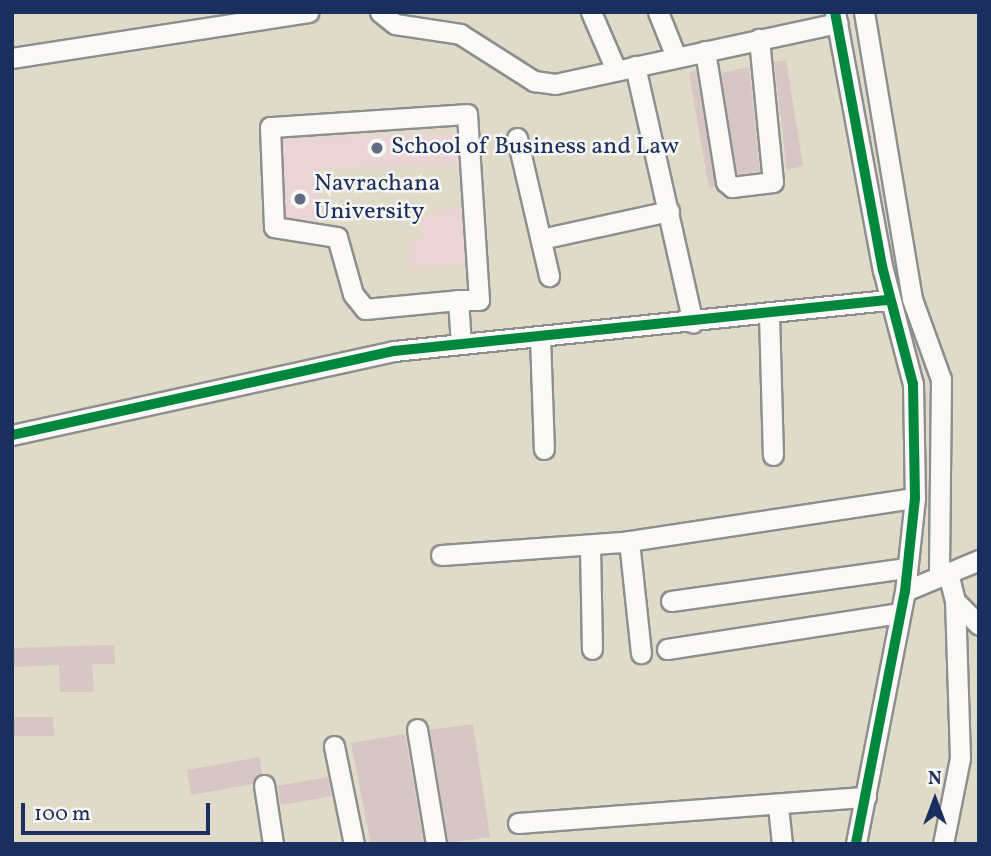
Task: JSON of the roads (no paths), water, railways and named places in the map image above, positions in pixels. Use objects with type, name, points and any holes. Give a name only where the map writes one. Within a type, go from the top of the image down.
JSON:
[{"type":"street","points":[[12,58],[308,12]]},
{"type":"street","points":[[380,12],[395,24],[460,34],[544,83],[759,39],[836,18],[889,300],[913,384],[915,498],[905,591],[856,844]]},
{"type":"street","points":[[592,12],[626,68],[669,211],[693,323]]},
{"type":"street","points":[[658,12],[676,57]]},
{"type":"street","points":[[864,12],[912,299],[941,379],[958,568],[955,601],[960,758],[943,844]]},
{"type":"street","points":[[705,51],[726,182],[733,187],[773,181],[759,39]]},
{"type":"street","points":[[467,114],[479,300],[458,300],[365,309],[353,294],[337,237],[274,227],[271,127],[467,114]]},
{"type":"street","points":[[517,138],[549,276]]},
{"type":"street","points":[[541,239],[669,211]]},
{"type":"street","points":[[458,300],[461,344]]},
{"type":"street","points":[[12,435],[394,351],[693,323],[889,300]]},
{"type":"street","points":[[769,314],[773,455]]},
{"type":"street","points":[[540,337],[544,449]]},
{"type":"street","points":[[441,555],[629,541],[915,498]]},
{"type":"street","points":[[629,541],[641,653]]},
{"type":"street","points":[[590,545],[592,649]]},
{"type":"street","points":[[905,591],[958,568],[979,548]]},
{"type":"street","points":[[671,601],[907,568]]},
{"type":"street","points":[[955,601],[979,625]]},
{"type":"street","points":[[667,649],[901,613]]},
{"type":"street","points":[[417,729],[436,844]]},
{"type":"street","points":[[334,746],[354,844]]},
{"type":"street","points":[[264,785],[273,844]]},
{"type":"street","points":[[518,823],[778,807],[866,797]]},
{"type":"street","points":[[778,807],[782,844]]},
{"type":"place","name":"School of Business and Law","points":[[377,148]]},
{"type":"place","name":"Navrachana University","points":[[300,199]]}]
